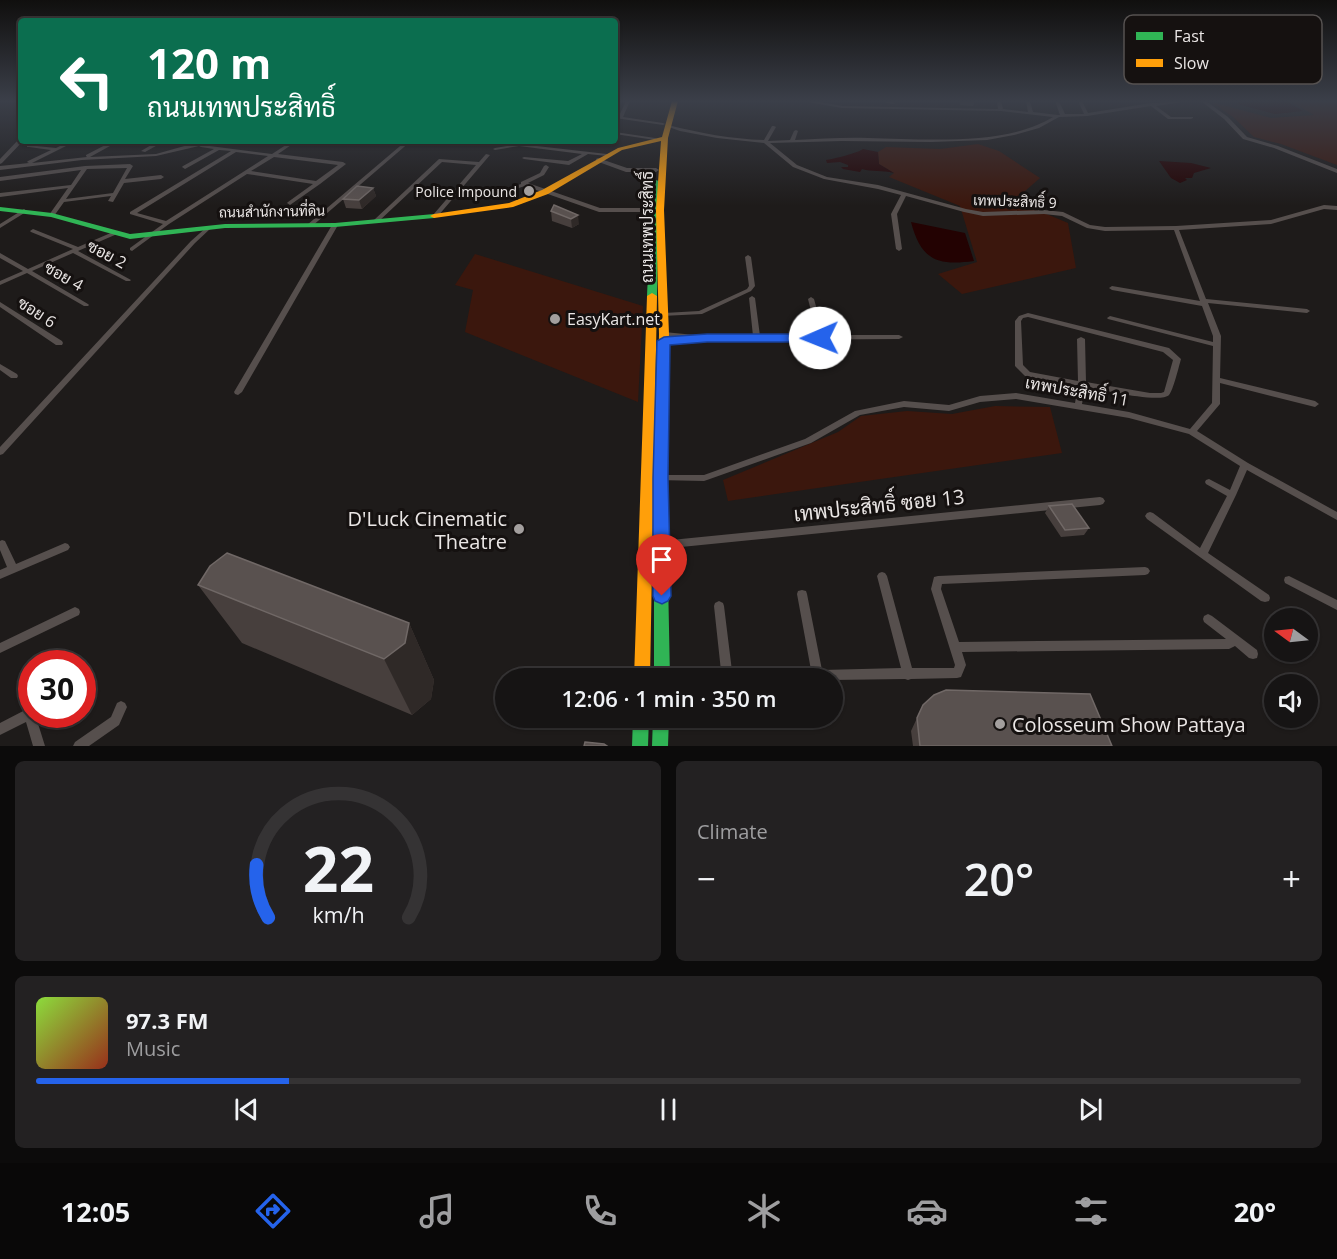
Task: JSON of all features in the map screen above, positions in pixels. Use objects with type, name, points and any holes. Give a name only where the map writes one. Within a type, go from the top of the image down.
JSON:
[{"type":"main road","name":"ถนนเทพประสิทธิ์","points":[[642,668],[652,210],[661,136]]},
{"type":"main road","name":"ถนนเทพประสิทธิ์","points":[[660,139],[664,315],[660,478],[662,668]]},
{"type":"main road","name":"ถนนสำนักงานที่ดิน","points":[[0,209],[52,215],[130,237],[225,226],[335,225],[496,208],[545,192],[620,149],[660,139]]},
{"type":"main road","points":[[640,746],[641,728]]},
{"type":"main road","points":[[660,746],[661,728]]},
{"type":"street","points":[[636,136],[660,139]]},
{"type":"street","points":[[710,136],[765,142],[851,139],[957,141],[996,136]]},
{"type":"street","points":[[765,142],[769,136]]},
{"type":"street","points":[[792,142],[794,136]]},
{"type":"street","points":[[1243,136],[1337,171]]},
{"type":"street","name":"เทพประสิทธิ์ 9","points":[[765,142],[795,166],[826,178],[878,186],[983,214],[1044,212],[1063,214],[1089,227],[1105,229],[1176,228],[1271,222],[1324,207],[1337,208]]},
{"type":"street","points":[[1,160],[18,143]]},
{"type":"street","points":[[23,165],[68,144]]},
{"type":"street","points":[[52,215],[85,168],[89,157],[112,144]]},
{"type":"street","points":[[143,151],[157,144]]},
{"type":"street","points":[[187,144],[343,164],[290,203]]},
{"type":"street","points":[[0,168],[89,157],[156,155],[199,144]]},
{"type":"street","points":[[132,249],[167,223],[290,144]]},
{"type":"street","points":[[361,144],[369,145]]},
{"type":"street","points":[[309,226],[405,144]]},
{"type":"street","points":[[495,149],[519,145],[588,152],[626,170],[656,170]]},
{"type":"street","points":[[29,146],[56,150]]},
{"type":"street","points":[[185,168],[219,148]]},
{"type":"street","points":[[167,223],[132,213],[236,150]]},
{"type":"street","points":[[524,158],[569,163],[588,152]]},
{"type":"street","points":[[436,214],[488,155]]},
{"type":"street","points":[[377,220],[441,160],[480,164]]},
{"type":"street","points":[[0,179],[85,168],[130,166],[111,201]]},
{"type":"street","points":[[489,195],[525,184],[524,182],[542,174],[546,167]]},
{"type":"street","points":[[246,172],[318,183]]},
{"type":"street","points":[[123,182],[160,177]]},
{"type":"street","points":[[525,184],[599,210],[652,210]]},
{"type":"street","points":[[0,195],[72,186]]},
{"type":"street","points":[[61,201],[114,194]]},
{"type":"street","points":[[899,249],[894,214],[904,194]]},
{"type":"street","points":[[0,226],[24,211]]},
{"type":"street","points":[[238,392],[335,225]]},
{"type":"street","points":[[1176,228],[1218,336],[1216,404],[1192,432]]},
{"type":"street","points":[[0,452],[204,229]]},
{"type":"street","name":"ซอย 2","points":[[33,231],[76,250],[128,280]]},
{"type":"street","points":[[0,283],[112,233]]},
{"type":"street","name":"ซอย 4","points":[[0,255],[86,305]]},
{"type":"street","points":[[664,315],[700,312],[749,290],[752,286],[748,257]]},
{"type":"street","points":[[1112,288],[1204,303],[1307,311]]},
{"type":"street","points":[[752,298],[757,339]]},
{"type":"street","points":[[811,299],[820,338]]},
{"type":"street","name":"ซอย 6","points":[[0,303],[59,343]]},
{"type":"street","points":[[1021,317],[1037,317],[1166,350],[1177,359],[1167,393],[1162,396],[1082,384],[1039,377],[1023,371],[1019,366],[1018,321],[1021,317]]},
{"type":"street","points":[[1110,318],[1217,345]]},
{"type":"street","points":[[664,338],[899,337]]},
{"type":"street","points":[[1078,406],[1082,384],[1081,339]]},
{"type":"street","points":[[0,366],[14,376]]},
{"type":"street","points":[[1217,380],[1315,404]]},
{"type":"street","name":"เทพประสิทธิ์ 11","points":[[660,478],[705,478],[808,441],[858,413],[904,404],[949,408],[980,399],[1016,396],[1129,415],[1192,432],[1245,465],[1337,516]]},
{"type":"street","points":[[1202,554],[1233,495],[1245,465]]},
{"type":"street","points":[[1209,482],[1233,495]]},
{"type":"street","name":"เทพประสิทธิ์ ซอย 13","points":[[661,545],[1100,501]]},
{"type":"street","points":[[1150,516],[1264,598]]},
{"type":"street","points":[[0,545],[2,544],[13,569]]},
{"type":"street","points":[[0,575],[65,547]]},
{"type":"street","points":[[843,675],[957,673],[962,664],[936,589],[938,580],[1145,571]]},
{"type":"street","points":[[882,576],[908,675]]},
{"type":"street","points":[[1289,580],[1337,605]]},
{"type":"street","points":[[802,594],[817,668]]},
{"type":"street","points":[[720,606],[726,668]]},
{"type":"street","points":[[0,648],[75,612]]},
{"type":"street","points":[[1208,619],[1253,654]]},
{"type":"street","points":[[956,647],[1229,644],[1235,640]]},
{"type":"street","points":[[79,746],[115,722],[121,707]]},
{"type":"street","points":[[0,729],[29,714],[39,746]]},
{"type":"shaded area","points":[[1337,136],[1337,165],[1281,144],[1254,137]]},
{"type":"shaded area","points":[[978,144],[999,151],[1040,178],[1024,192],[1030,207],[1068,223],[1076,268],[962,294],[938,274],[977,262],[960,206],[889,177],[894,173],[879,164],[878,152],[886,147],[940,149]]},
{"type":"shaded area","points":[[863,149],[878,152],[879,164],[894,173],[862,169],[860,172],[843,169],[841,167],[848,167],[848,165],[840,162],[827,163],[826,160]]},
{"type":"shaded area","points":[[1159,161],[1191,163],[1211,168],[1194,173],[1192,178],[1185,178],[1187,180],[1180,183],[1171,178]]},
{"type":"shaded area","points":[[911,222],[965,233],[974,261],[950,262],[932,258],[920,245]]},
{"type":"shaded area","name":"EasyKart.net","points":[[475,254],[643,306],[638,402],[465,332],[473,290],[455,285]]},
{"type":"shaded area","points":[[995,406],[1050,407],[1062,453],[728,501],[723,480],[838,432],[861,416],[907,411],[952,414]]},
{"type":"building","points":[[357,186],[373,188],[359,200],[343,199]]},
{"type":"building","points":[[554,205],[578,215],[571,219],[551,211]]},
{"type":"building","points":[[1072,504],[1089,528],[1065,530],[1049,506]]},
{"type":"building","points":[[227,553],[409,623],[405,643],[384,659],[198,585],[210,566]]},
{"type":"building","name":"Colosseum Show Pattaya","points":[[946,690],[1090,694],[1112,746],[920,746],[917,718],[923,705],[934,695]]},
{"type":"building","points":[[585,742],[604,744],[607,746],[584,746]]},
{"type":"traffic: fast","points":[[652,296],[655,181]]},
{"type":"traffic: fast","points":[[0,209],[52,215],[130,237],[225,226],[335,225],[434,216]]},
{"type":"traffic: fast","points":[[662,668],[660,478],[663,386]]},
{"type":"traffic: fast","points":[[640,746],[641,728]]},
{"type":"traffic: fast","points":[[660,746],[661,728]]},
{"type":"traffic: slow","points":[[663,386],[664,334],[660,210],[666,136]]},
{"type":"traffic: slow","points":[[434,216],[510,205],[545,192],[620,149],[665,138]]},
{"type":"traffic: slow","points":[[642,668],[652,296]]},
{"type":"place","name":"Police Impound","points":[[529,191]]},
{"type":"place","name":"EasyKart.net","points":[[555,319]]},
{"type":"place","name":"D'Luck Cinematic Theatre","points":[[519,529]]},
{"type":"place","name":"Colosseum Show Pattaya","points":[[1000,724]]},
{"type":"route","points":[[662,596],[660,478],[664,341],[693,341],[707,338],[820,338]]}]
